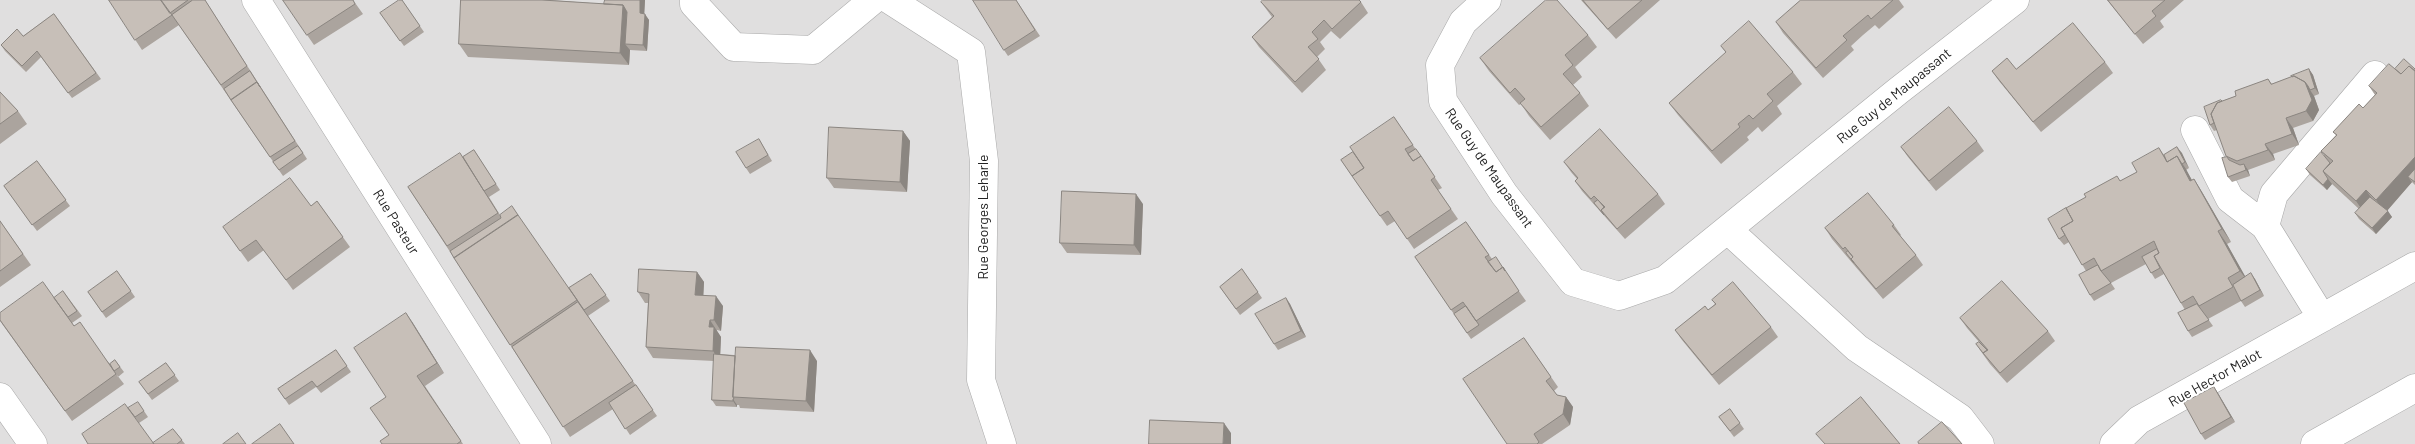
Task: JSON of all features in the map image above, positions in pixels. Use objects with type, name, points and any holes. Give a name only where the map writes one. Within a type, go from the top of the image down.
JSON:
[{"type":"street","name":"Rue Pasteur","points":[[256,0],[536,444]]},
{"type":"street","points":[[694,0],[694,4],[734,47],[813,50],[873,0]]},
{"type":"street","name":"Rue Georges Leharle","points":[[890,0],[971,52],[984,161],[981,380],[1002,444]]},
{"type":"street","name":"Rue Guy de Maupassant","points":[[1487,0],[1463,22],[1440,65],[1443,101],[1504,194],[1574,282],[1619,296],[1665,280],[1898,91],[2015,0]]},
{"type":"street","points":[[2265,226],[2274,194],[2375,75]]},
{"type":"street","points":[[2194,130],[2230,198],[2265,226],[2322,318]]},
{"type":"street","points":[[1728,230],[1857,348],[1960,418],[1980,444]]},
{"type":"street","name":"Rue Hector Malot","points":[[2114,444],[2139,420],[2415,266]]},
{"type":"street","points":[[2314,444],[2415,388]]},
{"type":"street","points":[[0,397],[33,444]]},
{"type":"shaded area","points":[[0,0],[2415,0],[2415,444],[0,444]]},
{"type":"building","points":[[109,0],[161,0],[172,15],[135,40]]},
{"type":"building","points":[[161,0],[188,0],[170,13]]},
{"type":"building","points":[[193,0],[205,0],[247,66],[221,85],[172,15]]},
{"type":"building","points":[[283,0],[353,0],[355,4],[307,35]]},
{"type":"building","points":[[399,0],[402,0],[420,26],[400,41],[380,13]]},
{"type":"building","points":[[461,0],[542,0],[623,5],[620,53],[459,44]]},
{"type":"building","points":[[605,0],[640,0],[640,13],[645,14],[643,45],[625,44],[627,12],[623,5],[604,4]]},
{"type":"building","points":[[973,0],[1016,0],[1035,30],[1004,50]]},
{"type":"building","points":[[1263,0],[1359,0],[1361,2],[1332,29],[1324,20],[1312,32],[1318,39],[1308,47],[1319,59],[1295,82],[1252,37],[1274,16],[1261,2]]},
{"type":"building","points":[[1546,0],[1557,0],[1588,35],[1565,55],[1573,65],[1563,74],[1580,93],[1541,127],[1520,103],[1525,99],[1515,88],[1510,93],[1480,58]]},
{"type":"building","points":[[1583,0],[1642,0],[1608,29]]},
{"type":"building","points":[[1801,0],[1893,0],[1871,19],[1868,15],[1843,36],[1847,40],[1816,68],[1776,22]]},
{"type":"building","points":[[2108,0],[2165,0],[2152,11],[2156,16],[2135,34]]},
{"type":"building","points":[[54,14],[96,73],[68,93],[37,51],[22,66],[1,45],[17,29],[23,36]]},
{"type":"building","points":[[1749,21],[1793,72],[1767,94],[1773,101],[1753,119],[1749,115],[1738,124],[1740,127],[1712,151],[1669,103],[1726,52],[1721,46]]},
{"type":"building","points":[[2073,23],[2105,62],[2033,122],[1992,71],[2007,58],[2016,69]]},
{"type":"building","points":[[2404,59],[2415,71],[2409,66],[2401,74],[2395,69]]},
{"type":"building","points":[[2389,64],[2401,74],[2409,66],[2415,71],[2415,157],[2376,200],[2366,190],[2356,201],[2323,171],[2333,161],[2321,151],[2337,135],[2333,132],[2359,104],[2363,108],[2377,93],[2369,86]]},
{"type":"building","points":[[2309,69],[2315,88],[2310,90],[2305,82],[2291,76]]},
{"type":"building","points":[[250,71],[257,82],[231,100],[224,89]]},
{"type":"building","points":[[2294,76],[2305,82],[2312,100],[2306,111],[2286,118],[2292,134],[2265,144],[2268,150],[2237,161],[2226,156],[2211,114],[2217,103],[2236,96],[2235,91],[2268,79],[2271,84]]},
{"type":"building","points":[[257,82],[295,141],[270,157],[231,100]]},
{"type":"building","points":[[0,92],[18,111],[0,124]]},
{"type":"building","points":[[2221,100],[2217,103],[2211,114],[2214,123],[2210,125],[2204,107]]},
{"type":"building","points":[[1949,107],[1977,141],[1929,181],[1901,147]]},
{"type":"building","points":[[1394,117],[1413,145],[1405,149],[1413,161],[1421,156],[1435,177],[1431,180],[1451,209],[1407,239],[1388,211],[1380,216],[1352,176],[1364,168],[1350,147]]},
{"type":"building","points":[[829,127],[903,131],[900,182],[827,178]]},
{"type":"building","points":[[1600,129],[1658,194],[1617,229],[1601,210],[1605,207],[1594,196],[1591,199],[1575,181],[1578,178],[1564,162]]},
{"type":"building","points":[[759,139],[768,155],[746,168],[736,152]]},
{"type":"building","points":[[298,146],[303,153],[279,170],[273,162]]},
{"type":"building","points":[[2177,147],[2185,162],[2182,164],[2177,156],[2167,162],[2164,155]]},
{"type":"building","points":[[2159,148],[2167,162],[2177,156],[2190,181],[2194,179],[2222,229],[2218,231],[2240,271],[2228,278],[2233,287],[2199,306],[2193,296],[2181,303],[2154,256],[2159,253],[2154,241],[2101,271],[2094,258],[2082,265],[2061,228],[2073,221],[2066,208],[2086,197],[2084,194],[2117,176],[2120,181],[2137,172],[2132,163]]},
{"type":"building","points":[[1416,149],[1421,156],[1413,161],[1408,154]]},
{"type":"building","points":[[474,150],[496,184],[484,191],[463,157]]},
{"type":"building","points":[[1353,152],[1364,168],[1352,176],[1341,160]]},
{"type":"building","points":[[2321,152],[2330,163],[2323,171],[2328,179],[2323,185],[2306,169]]},
{"type":"building","points":[[460,153],[498,213],[447,246],[408,187]]},
{"type":"building","points":[[2227,157],[2229,160],[2240,165],[2244,164],[2246,170],[2228,177],[2222,158]]},
{"type":"building","points":[[37,161],[66,200],[32,225],[4,186]]},
{"type":"building","points":[[2415,169],[2415,182],[2408,177]]},
{"type":"building","points":[[290,178],[311,206],[317,201],[343,237],[286,280],[256,240],[240,251],[223,227]]},
{"type":"building","points":[[1062,191],[1136,194],[1134,245],[1060,243]]},
{"type":"building","points":[[1868,193],[1916,255],[1876,289],[1851,259],[1853,257],[1845,247],[1843,249],[1825,228]]},
{"type":"building","points":[[2370,197],[2388,211],[2372,228],[2355,213]]},
{"type":"building","points":[[1598,200],[1604,207],[1601,210],[1604,215],[1594,203]]},
{"type":"building","points":[[512,206],[518,215],[454,258],[450,251],[501,218],[500,215]]},
{"type":"building","points":[[2066,208],[2073,221],[2061,228],[2065,235],[2059,239],[2048,219]]},
{"type":"building","points":[[518,215],[577,300],[510,345],[454,258]]},
{"type":"building","points":[[0,221],[23,254],[0,271]]},
{"type":"building","points":[[1466,222],[1489,255],[1485,257],[1496,272],[1503,267],[1519,291],[1476,321],[1463,302],[1451,310],[1415,257]]},
{"type":"building","points":[[2157,249],[2159,253],[2154,256],[2160,268],[2151,273],[2142,257]]},
{"type":"building","points":[[1848,251],[1853,257],[1851,259],[1854,263],[1846,253]]},
{"type":"building","points":[[1496,257],[1503,267],[1496,272],[1488,262]]},
{"type":"building","points":[[2098,265],[2111,283],[2090,295],[2079,275]]},
{"type":"building","points":[[639,269],[697,272],[695,295],[716,296],[714,320],[710,320],[709,327],[714,327],[713,351],[646,347],[649,294],[638,292]]},
{"type":"building","points":[[1242,269],[1258,292],[1236,309],[1220,287]]},
{"type":"building","points":[[117,271],[131,291],[102,312],[88,292]]},
{"type":"building","points":[[2251,273],[2260,290],[2241,301],[2233,285]]},
{"type":"building","points":[[591,274],[606,295],[584,310],[569,288]]},
{"type":"building","points":[[2002,281],[2048,331],[2000,373],[1983,353],[1988,350],[1960,318]]},
{"type":"building","points":[[43,282],[74,326],[80,322],[116,374],[65,411],[0,320],[0,313]]},
{"type":"building","points":[[1733,282],[1771,327],[1712,375],[1675,330],[1705,306],[1708,310],[1716,304],[1712,300]]},
{"type":"building","points":[[63,291],[77,311],[68,317],[54,298]]},
{"type":"building","points":[[1286,298],[1301,331],[1274,344],[1255,314]]},
{"type":"building","points":[[578,302],[633,381],[563,427],[512,347]]},
{"type":"building","points":[[2197,304],[2209,320],[2188,331],[2178,313]]},
{"type":"building","points":[[1466,306],[1479,325],[1467,333],[1454,314]]},
{"type":"building","points":[[406,313],[437,363],[417,376],[461,441],[457,444],[382,444],[380,441],[389,435],[370,408],[386,397],[354,348]]},
{"type":"building","points":[[1524,338],[1551,377],[1546,381],[1557,395],[1566,397],[1563,414],[1534,434],[1539,442],[1537,444],[1507,444],[1463,379]]},
{"type":"building","points":[[1979,342],[1987,350],[1983,353],[1976,344]]},
{"type":"building","points":[[736,347],[810,350],[806,401],[733,397]]},
{"type":"building","points":[[336,350],[347,366],[317,387],[312,381],[285,399],[278,389]]},
{"type":"building","points":[[714,354],[735,356],[733,401],[712,400]]},
{"type":"building","points":[[115,360],[120,367],[114,371],[110,364]]},
{"type":"building","points":[[166,363],[175,375],[148,394],[139,382]]},
{"type":"building","points":[[636,385],[653,410],[625,429],[609,403]]},
{"type":"building","points":[[2214,387],[2231,417],[2201,434],[2184,403]]},
{"type":"building","points":[[1861,397],[1900,444],[1825,444],[1816,434]]},
{"type":"building","points":[[138,402],[144,411],[135,417],[128,408]]},
{"type":"building","points":[[125,404],[154,444],[88,444],[82,434]]},
{"type":"building","points":[[1730,409],[1740,423],[1730,431],[1719,417]]},
{"type":"building","points":[[1150,420],[1224,423],[1223,444],[1149,444]]},
{"type":"building","points":[[1942,422],[1962,444],[1919,444],[1918,442]]},
{"type":"building","points":[[280,424],[294,444],[252,444]]},
{"type":"building","points":[[173,429],[182,440],[177,444],[153,443]]},
{"type":"building","points":[[238,433],[246,444],[223,444]]}]
